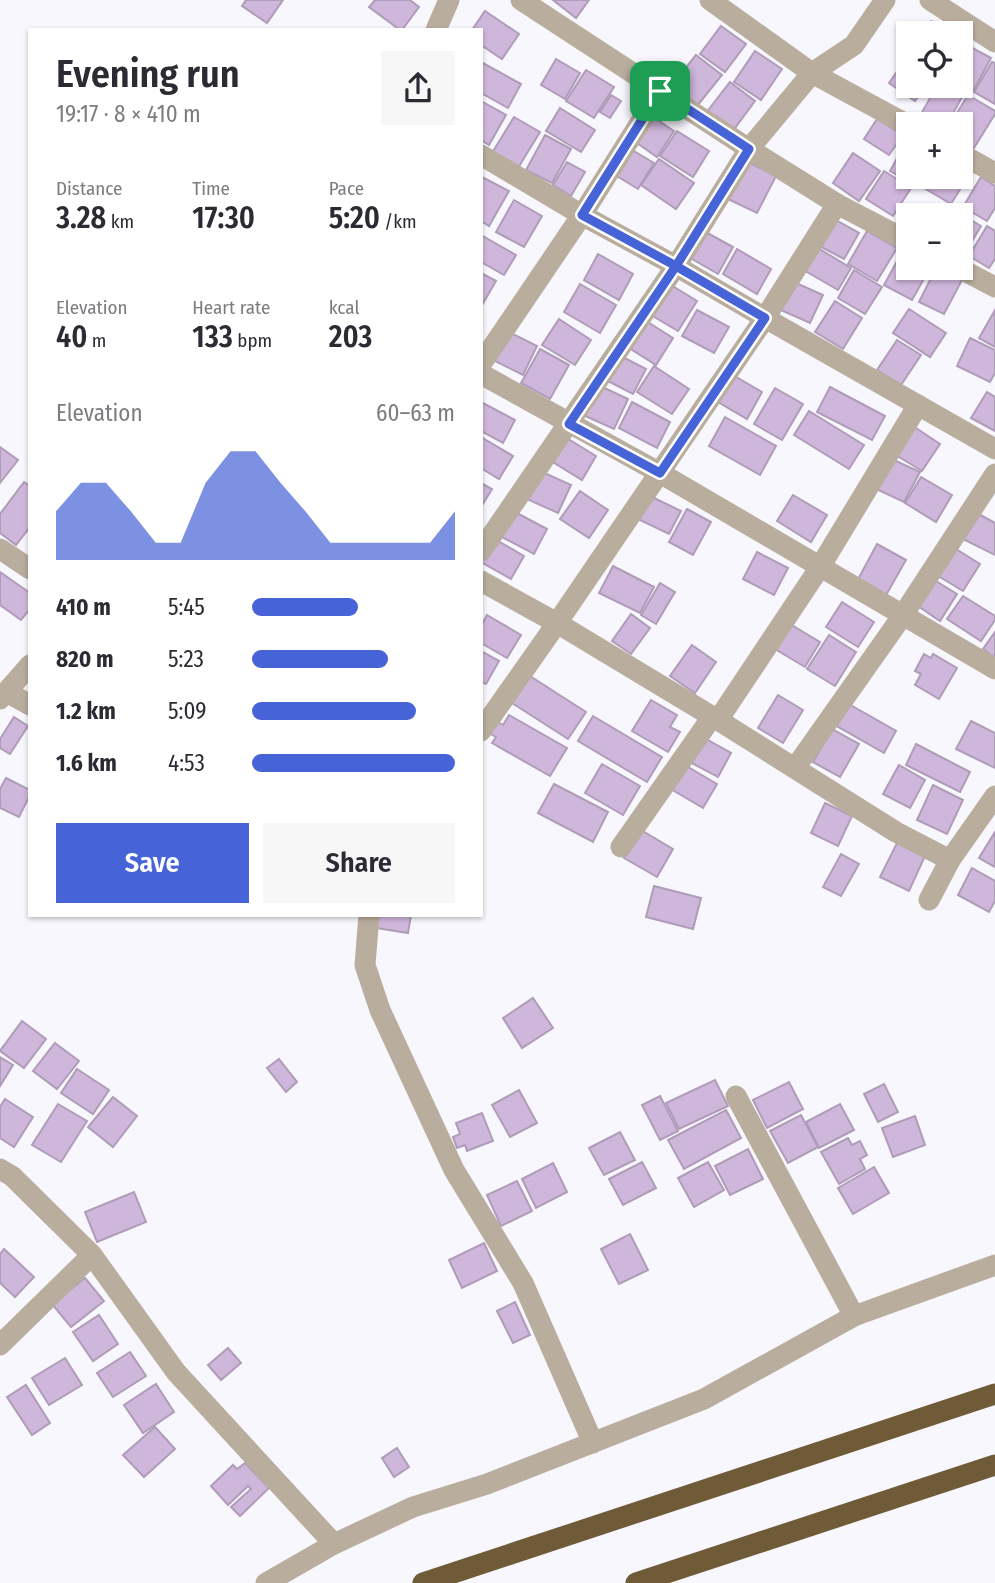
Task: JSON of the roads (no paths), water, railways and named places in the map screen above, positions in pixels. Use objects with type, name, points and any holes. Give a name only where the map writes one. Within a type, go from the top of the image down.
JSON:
[{"type":"highway","points":[[423,1583],[995,1394]]},
{"type":"highway","points":[[636,1583],[995,1465]]},
{"type":"street","points":[[437,28],[449,0]]},
{"type":"street","points":[[521,0],[749,149],[837,204],[896,235]]},
{"type":"street","points":[[710,0],[812,73],[896,118]]},
{"type":"street","points":[[483,548],[676,266],[749,149],[812,73],[854,44],[885,0]]},
{"type":"street","points":[[930,0],[995,43]]},
{"type":"street","points":[[483,361],[582,215],[660,91]]},
{"type":"street","points":[[483,156],[995,449]]},
{"type":"street","points":[[973,161],[995,173]]},
{"type":"street","points":[[483,729],[765,318],[837,204]]},
{"type":"street","points":[[973,275],[995,286]]},
{"type":"street","points":[[483,375],[660,473],[995,669]]},
{"type":"street","points":[[621,847],[820,567],[918,405]]},
{"type":"street","points":[[795,768],[904,615],[995,474]]},
{"type":"street","points":[[0,548],[28,568]]},
{"type":"street","points":[[483,582],[557,623],[715,718],[896,832],[950,860]]},
{"type":"street","points":[[28,667],[4,696],[28,704]]},
{"type":"street","points":[[929,900],[950,860],[995,796]]},
{"type":"street","points":[[369,917],[365,964],[380,1010],[454,1170],[523,1283],[593,1443]]},
{"type":"street","points":[[736,1096],[854,1316]]},
{"type":"street","points":[[4,1178],[92,1255],[176,1372],[334,1544]]},
{"type":"street","points":[[0,1345],[92,1255]]},
{"type":"street","points":[[266,1583],[334,1544],[413,1507],[486,1484],[704,1399],[854,1316],[995,1265]]}]
